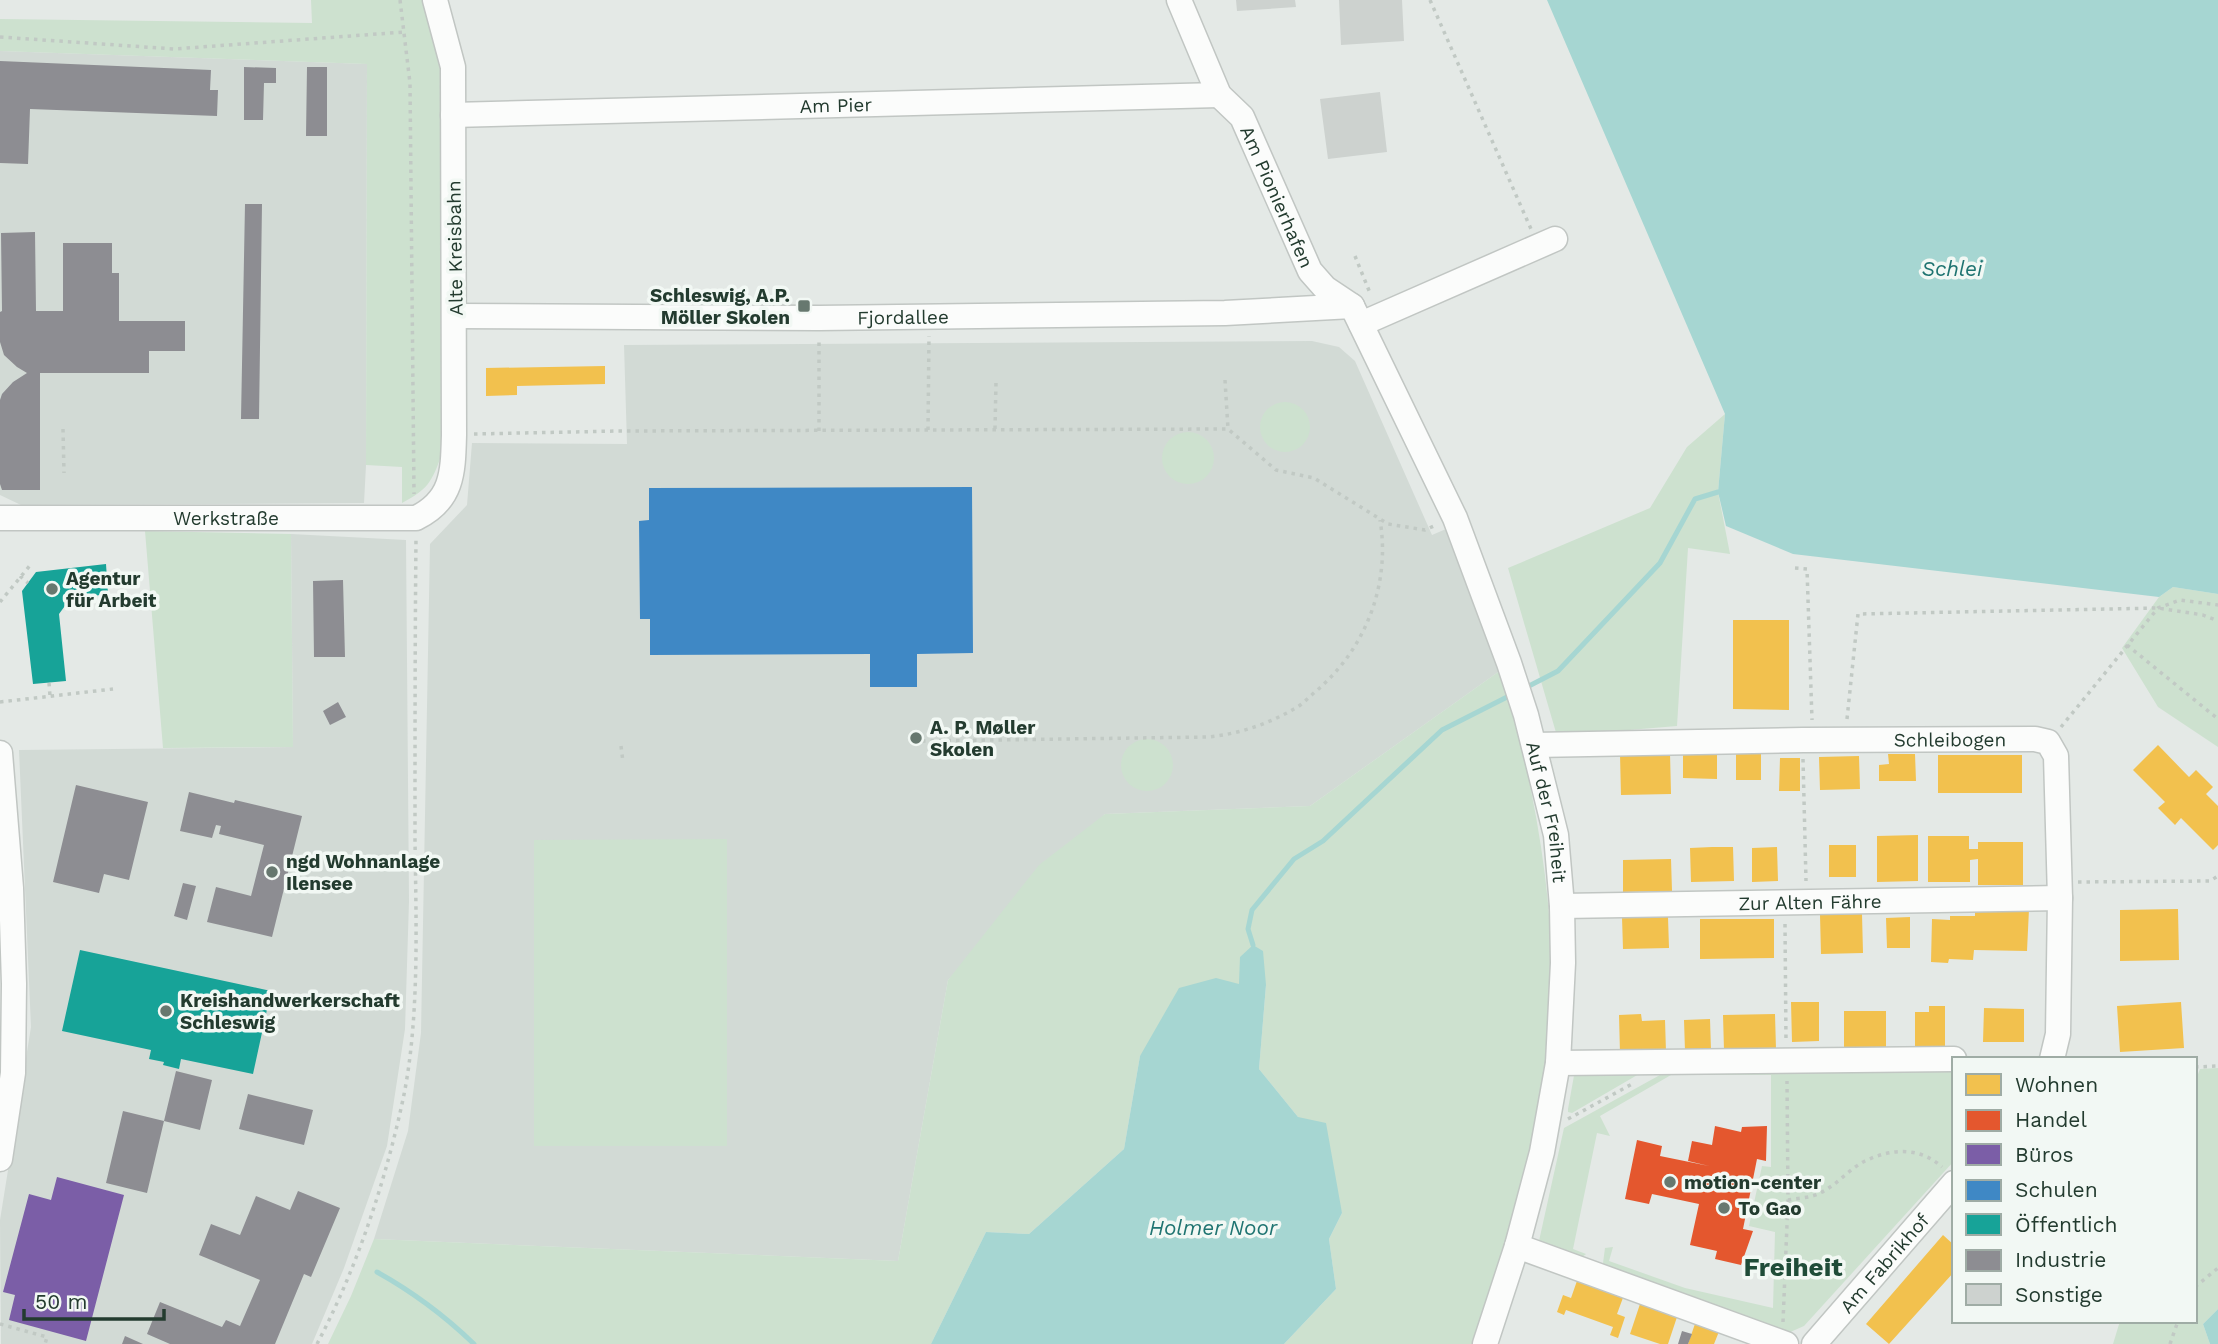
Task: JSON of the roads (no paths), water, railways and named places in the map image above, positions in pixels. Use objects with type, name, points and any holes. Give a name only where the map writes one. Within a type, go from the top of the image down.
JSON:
[{"type":"street","name":"Alte Kreisbahn","points":[[416,518],[428,512],[444,497],[453,472],[453,67],[435,0]]},
{"type":"street","name":"Am Pionierhafen","points":[[1179,0],[1219,95],[1242,117],[1310,271],[1325,288],[1357,315]]},
{"type":"street","name":"Am Pier","points":[[453,116],[1219,95]]},
{"type":"street","points":[[1357,315],[1547,243]]},
{"type":"street","name":"Fjordallee","points":[[455,316],[820,318],[1225,313],[1357,315]]},
{"type":"street","name":"Auf der Freiheit","points":[[1357,315],[1455,518],[1526,715],[1556,835],[1562,906],[1563,963],[1558,1063],[1542,1152],[1517,1246],[1485,1344]]},
{"type":"street","name":"Werkstraße","points":[[0,517],[416,518]]},
{"type":"street","name":"Schleibogen","points":[[1534,746],[1845,739],[2035,739],[2048,742],[2056,756],[2059,890]]},
{"type":"street","points":[[0,753],[11,888],[14,1012],[13,1073],[0,1158]]},
{"type":"street","points":[[2052,1057],[2058,1034],[2059,890]]},
{"type":"street","name":"Zur Alten Fähre","points":[[1562,906],[1796,903],[2059,890]]},
{"type":"street","points":[[1558,1063],[1952,1059]]},
{"type":"street","name":"Am Fabrikhof","points":[[1814,1344],[1949,1176]]},
{"type":"street","points":[[1517,1246],[1782,1343]]},
{"type":"water","name":"Schlei","points":[[1547,0],[2218,0],[2218,594],[2173,587],[2159,597],[1793,554],[1726,526],[1718,492],[1725,414]]},
{"type":"water","name":"Holmer Noor","points":[[1253,945],[1263,951],[1266,985],[1259,1069],[1298,1117],[1326,1123],[1342,1213],[1329,1239],[1336,1289],[1284,1344],[931,1344],[986,1232],[1029,1234],[1124,1149],[1140,1056],[1179,988],[1216,978],[1239,984],[1240,957]]},
{"type":"water","points":[[2218,1309],[2218,1344],[2210,1344],[2203,1324]]},
{"type":"waterway","points":[[1525,688],[1558,671],[1660,563],[1695,499],[1718,492]]},
{"type":"waterway","points":[[1253,945],[1248,929],[1252,910],[1294,859],[1323,841],[1442,730],[1513,694]]},
{"type":"waterway","points":[[377,1272],[428,1305],[474,1344]]},
{"type":"place","name":"Schleswig, A.P. Möller Skolen","points":[[804,306]]},
{"type":"place","name":"Agentur für Arbeit","points":[[52,589]]},
{"type":"place","name":"A. P. Møller Skolen","points":[[916,738]]},
{"type":"place","name":"ngd Wohnanlage Ilensee","points":[[272,872]]},
{"type":"place","name":"Kreishandwerkerschaft Schleswig","points":[[166,1011]]},
{"type":"place","name":"motion-center","points":[[1670,1182]]},
{"type":"place","name":"To Gao","points":[[1724,1208]]},
{"type":"district","name":"Freiheit","points":[[1793,1267]]}]
